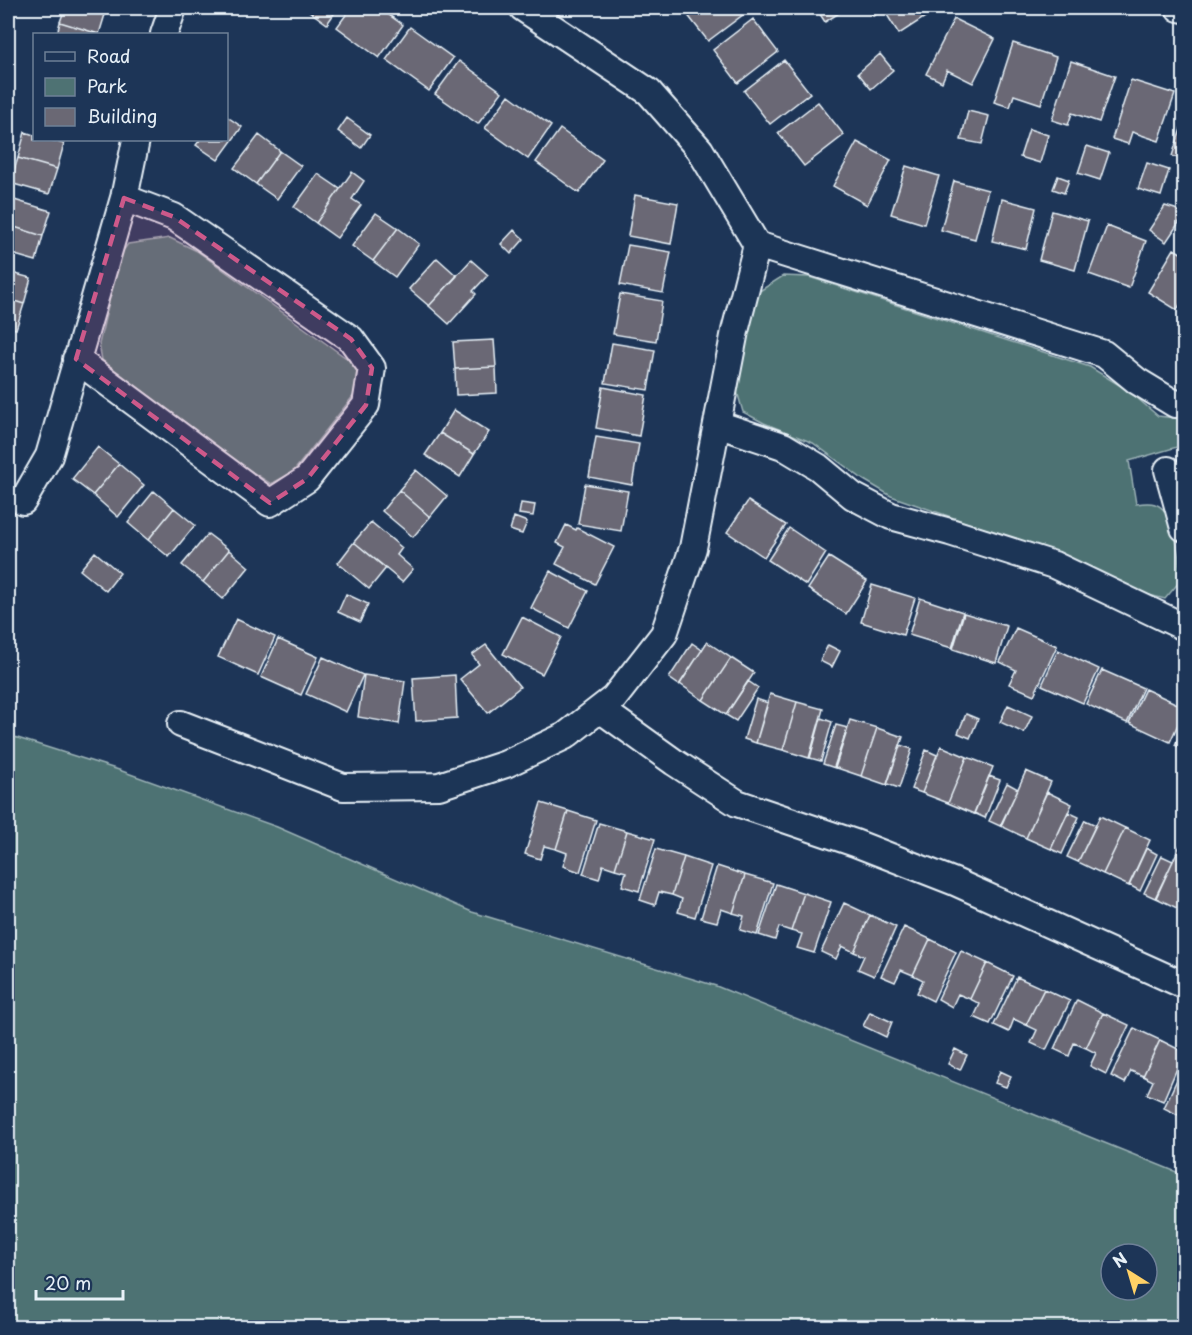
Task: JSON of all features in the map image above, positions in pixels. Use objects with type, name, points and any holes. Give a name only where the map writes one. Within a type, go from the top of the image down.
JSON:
[{"type":"street","points":[[164,33],[173,8]]},
{"type":"street","points":[[523,8],[649,92],[700,150],[758,245],[1104,354],[1137,381],[1175,404],[1185,403]]},
{"type":"street","points":[[1179,8],[1185,9]]},
{"type":"street","points":[[23,501],[49,456],[124,198],[136,141]]},
{"type":"street","points":[[76,359],[270,503],[307,479],[366,405],[372,368],[351,339],[174,217],[124,198]]},
{"type":"street","points":[[181,724],[343,787],[439,786],[506,764],[565,736],[614,698],[664,634],[693,548],[735,331],[758,245]]},
{"type":"street","points":[[717,424],[783,446],[818,467],[853,495],[891,516],[1054,565],[1185,627]]},
{"type":"street","points":[[1168,470],[1185,528]]},
{"type":"street","points":[[600,709],[674,762],[737,803],[855,843],[955,882],[1185,985]]},
{"type":"highlighted area","points":[[124,198],[174,217],[351,339],[372,368],[366,405],[307,479],[270,503],[76,359]]},
{"type":"green space","points":[[170,238],[197,251],[349,360],[360,374],[354,395],[293,472],[271,484],[243,466],[102,360],[99,344],[120,255],[128,244]]},
{"type":"green space","points":[[783,276],[809,277],[1090,367],[1129,391],[1158,416],[1184,419],[1184,445],[1129,461],[1136,504],[1155,504],[1163,509],[1173,526],[1181,580],[1165,599],[1141,593],[1040,548],[891,496],[864,480],[813,443],[743,412],[736,388],[758,292]]},
{"type":"green space","points":[[8,735],[119,770],[277,827],[472,912],[716,986],[1184,1175],[1184,1327],[8,1327]]},
{"type":"building","points":[[65,8],[107,8],[99,33],[60,22]]},
{"type":"building","points":[[305,8],[338,8],[327,24]]},
{"type":"building","points":[[351,8],[379,8],[403,25],[379,58],[337,27]]},
{"type":"building","points":[[684,8],[746,8],[748,11],[708,41]]},
{"type":"building","points":[[816,8],[847,8],[825,22]]},
{"type":"building","points":[[867,8],[939,8],[899,34],[884,10],[873,16]]},
{"type":"building","points":[[753,19],[778,52],[738,83],[713,50]]},
{"type":"building","points":[[954,19],[995,39],[973,83],[947,70],[942,82],[926,74]]},
{"type":"building","points":[[60,22],[96,33],[57,33]]},
{"type":"building","points":[[410,27],[453,58],[429,91],[386,60]]},
{"type":"building","points":[[1013,43],[1056,57],[1041,104],[1014,95],[1010,107],[994,102]]},
{"type":"building","points":[[880,54],[893,70],[871,89],[858,73]]},
{"type":"building","points":[[784,60],[810,93],[770,124],[744,91]]},
{"type":"building","points":[[459,61],[502,92],[478,124],[435,94]]},
{"type":"building","points":[[1071,61],[1115,76],[1099,122],[1072,113],[1068,125],[1052,120]]},
{"type":"building","points":[[1131,80],[1175,94],[1159,141],[1132,132],[1128,144],[1112,139]]},
{"type":"building","points":[[509,95],[551,126],[528,159],[485,128]]},
{"type":"building","points":[[818,102],[844,135],[804,166],[778,133]]},
{"type":"building","points":[[968,111],[989,116],[982,144],[961,140]]},
{"type":"building","points":[[228,117],[242,127],[218,160],[196,145],[199,141],[228,141]]},
{"type":"building","points":[[347,118],[370,135],[361,148],[338,131]]},
{"type":"building","points":[[1184,120],[1184,160],[1172,156]]},
{"type":"building","points":[[560,129],[603,160],[579,193],[536,162]]},
{"type":"building","points":[[1029,129],[1048,135],[1040,163],[1020,157]]},
{"type":"building","points":[[25,132],[33,135],[33,141],[54,141],[64,144],[57,169],[18,158]]},
{"type":"building","points":[[259,135],[280,151],[256,184],[234,168]]},
{"type":"building","points":[[857,142],[891,160],[867,205],[833,186]]},
{"type":"building","points":[[1087,146],[1109,153],[1100,180],[1078,173]]},
{"type":"building","points":[[280,151],[301,166],[277,199],[256,184]]},
{"type":"building","points":[[18,158],[57,169],[49,194],[10,183]]},
{"type":"building","points":[[1147,163],[1169,170],[1161,196],[1138,189]]},
{"type":"building","points":[[906,166],[939,176],[924,224],[891,214]]},
{"type":"building","points":[[352,172],[364,181],[352,199],[361,205],[337,238],[316,223]]},
{"type":"building","points":[[318,174],[340,189],[316,223],[294,207]]},
{"type":"building","points":[[1058,176],[1069,180],[1064,193],[1053,189]]},
{"type":"building","points":[[954,181],[988,190],[975,239],[941,230]]},
{"type":"building","points":[[635,195],[678,203],[671,244],[628,236]]},
{"type":"building","points":[[11,199],[51,211],[43,236],[8,225]]},
{"type":"building","points":[[1002,199],[1036,208],[1026,249],[992,241]]},
{"type":"building","points":[[1165,206],[1184,215],[1166,242],[1149,230]]},
{"type":"building","points":[[1052,211],[1088,221],[1075,270],[1039,260]]},
{"type":"building","points":[[376,213],[398,228],[373,261],[352,246]]},
{"type":"building","points":[[8,225],[43,236],[36,261],[8,253]]},
{"type":"building","points":[[1107,226],[1146,241],[1129,288],[1089,274]]},
{"type":"building","points":[[398,228],[419,244],[395,277],[373,261]]},
{"type":"building","points":[[514,230],[524,239],[511,254],[501,244]]},
{"type":"building","points":[[628,245],[671,252],[663,293],[620,285]]},
{"type":"building","points":[[1174,249],[1184,255],[1184,297],[1177,310],[1148,292]]},
{"type":"building","points":[[437,258],[457,276],[429,306],[409,289]]},
{"type":"building","points":[[471,260],[488,275],[473,291],[476,294],[449,324],[429,306]]},
{"type":"building","points":[[8,272],[31,278],[24,304],[8,299]]},
{"type":"building","points":[[620,294],[662,301],[656,341],[613,334]]},
{"type":"building","points":[[8,299],[24,304],[16,329],[8,327]]},
{"type":"building","points":[[494,340],[496,367],[455,369],[453,342]]},
{"type":"building","points":[[612,343],[655,350],[648,390],[605,383]]},
{"type":"building","points":[[496,367],[497,393],[456,395],[455,369]]},
{"type":"building","points":[[603,387],[646,395],[639,436],[596,428]]},
{"type":"building","points":[[454,410],[489,432],[474,454],[440,433]]},
{"type":"building","points":[[440,433],[474,454],[460,477],[425,455]]},
{"type":"building","points":[[596,437],[639,444],[632,485],[589,477]]},
{"type":"building","points":[[98,447],[119,464],[93,495],[72,479]]},
{"type":"building","points":[[119,464],[144,485],[118,517],[93,495]]},
{"type":"building","points":[[416,470],[447,496],[430,517],[399,490]]},
{"type":"building","points":[[585,484],[628,491],[621,531],[578,524]]},
{"type":"building","points":[[399,490],[430,517],[413,537],[382,511]]},
{"type":"building","points":[[154,491],[174,508],[148,540],[128,523]]},
{"type":"building","points":[[748,501],[786,525],[764,557],[727,532]]},
{"type":"building","points":[[521,503],[535,505],[533,516],[519,514]]},
{"type":"building","points":[[174,508],[195,525],[169,557],[148,540]]},
{"type":"building","points":[[514,517],[527,522],[522,534],[510,530]]},
{"type":"building","points":[[371,522],[402,548],[397,555],[413,569],[402,582],[354,542]]},
{"type":"building","points":[[566,525],[576,530],[577,528],[614,547],[595,584],[556,564],[565,547],[557,543]]},
{"type":"building","points":[[789,528],[826,553],[806,585],[768,560]]},
{"type":"building","points":[[208,534],[229,550],[203,582],[182,565]]},
{"type":"building","points":[[354,542],[386,568],[369,589],[338,563]]},
{"type":"building","points":[[229,550],[249,567],[223,599],[203,582]]},
{"type":"building","points":[[95,552],[120,573],[106,591],[80,570]]},
{"type":"building","points":[[829,557],[867,581],[846,614],[808,589]]},
{"type":"building","points":[[550,571],[588,591],[569,628],[531,608]]},
{"type":"building","points":[[872,585],[915,598],[903,635],[861,622]]},
{"type":"building","points":[[346,594],[368,604],[360,622],[338,612]]},
{"type":"building","points":[[920,598],[963,612],[952,648],[909,635]]},
{"type":"building","points":[[964,613],[1007,626],[996,663],[953,649]]},
{"type":"building","points":[[522,617],[561,637],[542,674],[503,654]]},
{"type":"building","points":[[236,619],[275,637],[258,675],[218,657]]},
{"type":"building","points":[[1016,628],[1057,646],[1034,695],[1009,684],[1016,670],[1000,662]]},
{"type":"building","points":[[278,639],[318,657],[301,695],[261,677]]},
{"type":"building","points":[[707,642],[731,658],[703,700],[680,684]]},
{"type":"building","points":[[692,643],[702,650],[679,685],[669,678]]},
{"type":"building","points":[[486,645],[520,687],[488,713],[460,679],[479,664],[472,655]]},
{"type":"building","points":[[828,645],[840,651],[832,667],[820,661]]},
{"type":"building","points":[[1058,650],[1099,669],[1083,703],[1042,685]]},
{"type":"building","points":[[323,657],[363,675],[346,712],[306,694]]},
{"type":"building","points":[[731,658],[754,673],[726,715],[703,700]]},
{"type":"building","points":[[1102,670],[1143,688],[1127,723],[1086,704]]},
{"type":"building","points":[[364,675],[405,681],[399,724],[358,717]]},
{"type":"building","points":[[455,675],[457,718],[416,721],[413,678]]},
{"type":"building","points":[[748,681],[758,688],[736,721],[726,715]]},
{"type":"building","points":[[1145,689],[1184,707],[1170,742],[1129,723]]},
{"type":"building","points":[[770,694],[797,702],[783,750],[756,743]]},
{"type":"building","points":[[756,699],[768,703],[756,743],[744,739]]},
{"type":"building","points":[[797,702],[823,709],[809,758],[783,750]]},
{"type":"building","points":[[1008,705],[1032,716],[1024,733],[1000,722]]},
{"type":"building","points":[[966,714],[978,719],[970,738],[958,733]]},
{"type":"building","points":[[821,718],[832,722],[821,761],[810,758]]},
{"type":"building","points":[[850,720],[877,728],[861,776],[834,767]]},
{"type":"building","points":[[836,725],[848,728],[835,768],[823,764]]},
{"type":"building","points":[[1184,725],[1184,749],[1175,745]]},
{"type":"building","points":[[877,728],[903,737],[887,785],[861,776]]},
{"type":"building","points":[[900,745],[912,749],[899,788],[887,784]]},
{"type":"building","points":[[941,746],[967,757],[948,803],[922,793]]},
{"type":"building","points":[[926,750],[937,755],[922,793],[911,789]]},
{"type":"building","points":[[967,757],[993,767],[974,814],[948,803]]},
{"type":"building","points":[[1026,771],[1051,782],[1026,838],[1001,826]]},
{"type":"building","points":[[989,776],[1000,780],[985,818],[974,813]]},
{"type":"building","points":[[1007,783],[1018,789],[1000,826],[989,821]]},
{"type":"building","points":[[1047,792],[1072,804],[1051,849],[1026,838]]},
{"type":"building","points":[[541,803],[568,811],[556,849],[544,846],[540,859],[525,854]]},
{"type":"building","points":[[568,811],[596,820],[580,872],[563,866],[567,853],[556,849]]},
{"type":"building","points":[[1068,812],[1079,817],[1062,854],[1051,849]]},
{"type":"building","points":[[1100,816],[1125,828],[1103,874],[1078,862]]},
{"type":"building","points":[[1085,820],[1096,825],[1078,862],[1067,857]]},
{"type":"building","points":[[599,823],[627,831],[615,869],[603,865],[599,879],[583,874]]},
{"type":"building","points":[[1125,828],[1150,840],[1129,886],[1103,874]]},
{"type":"building","points":[[627,831],[655,839],[639,891],[622,886],[626,872],[615,869]]},
{"type":"building","points":[[1183,839],[1184,901],[1181,910],[1156,898]]},
{"type":"building","points":[[1146,848],[1157,854],[1140,891],[1129,885]]},
{"type":"building","points":[[656,849],[684,857],[672,895],[659,892],[655,905],[640,900]]},
{"type":"building","points":[[1162,856],[1173,861],[1155,898],[1144,893]]},
{"type":"building","points":[[684,857],[711,866],[695,917],[678,912],[682,899],[672,895]]},
{"type":"building","points":[[717,866],[745,875],[733,913],[721,909],[717,922],[701,918]]},
{"type":"building","points":[[745,875],[773,883],[757,935],[740,930],[744,916],[733,913]]},
{"type":"building","points":[[776,884],[804,893],[791,931],[779,927],[775,940],[759,935]]},
{"type":"building","points":[[804,893],[831,902],[814,953],[797,948],[802,934],[791,931]]},
{"type":"building","points":[[844,903],[870,915],[854,952],[842,946],[836,959],[821,952]]},
{"type":"building","points":[[870,915],[896,927],[874,976],[858,969],[864,956],[854,952]]},
{"type":"building","points":[[904,927],[930,939],[913,975],[901,970],[895,982],[881,976]]},
{"type":"building","points":[[930,939],[956,952],[933,1001],[917,993],[923,980],[913,975]]},
{"type":"building","points":[[961,951],[987,963],[970,999],[958,994],[952,1007],[938,999]]},
{"type":"building","points":[[987,963],[1013,976],[990,1024],[974,1017],[980,1004],[970,999]]},
{"type":"building","points":[[1017,977],[1044,989],[1026,1025],[1014,1019],[1009,1032],[994,1025]]},
{"type":"building","points":[[1044,989],[1070,1001],[1046,1050],[1031,1043],[1037,1030],[1026,1025]]},
{"type":"building","points":[[1077,1000],[1103,1013],[1086,1048],[1074,1043],[1069,1056],[1054,1049]]},
{"type":"building","points":[[870,1012],[892,1022],[886,1037],[863,1026]]},
{"type":"building","points":[[1103,1013],[1129,1025],[1106,1074],[1090,1066],[1096,1053],[1086,1048]]},
{"type":"building","points":[[1134,1028],[1160,1040],[1143,1076],[1131,1071],[1125,1083],[1111,1076]]},
{"type":"building","points":[[1160,1040],[1184,1052],[1163,1101],[1147,1094],[1153,1081],[1143,1076]]},
{"type":"building","points":[[955,1049],[967,1055],[960,1070],[948,1064]]},
{"type":"building","points":[[1184,1064],[1184,1103],[1178,1115],[1164,1108]]},
{"type":"building","points":[[1000,1071],[1011,1076],[1006,1087],[995,1083]]}]
